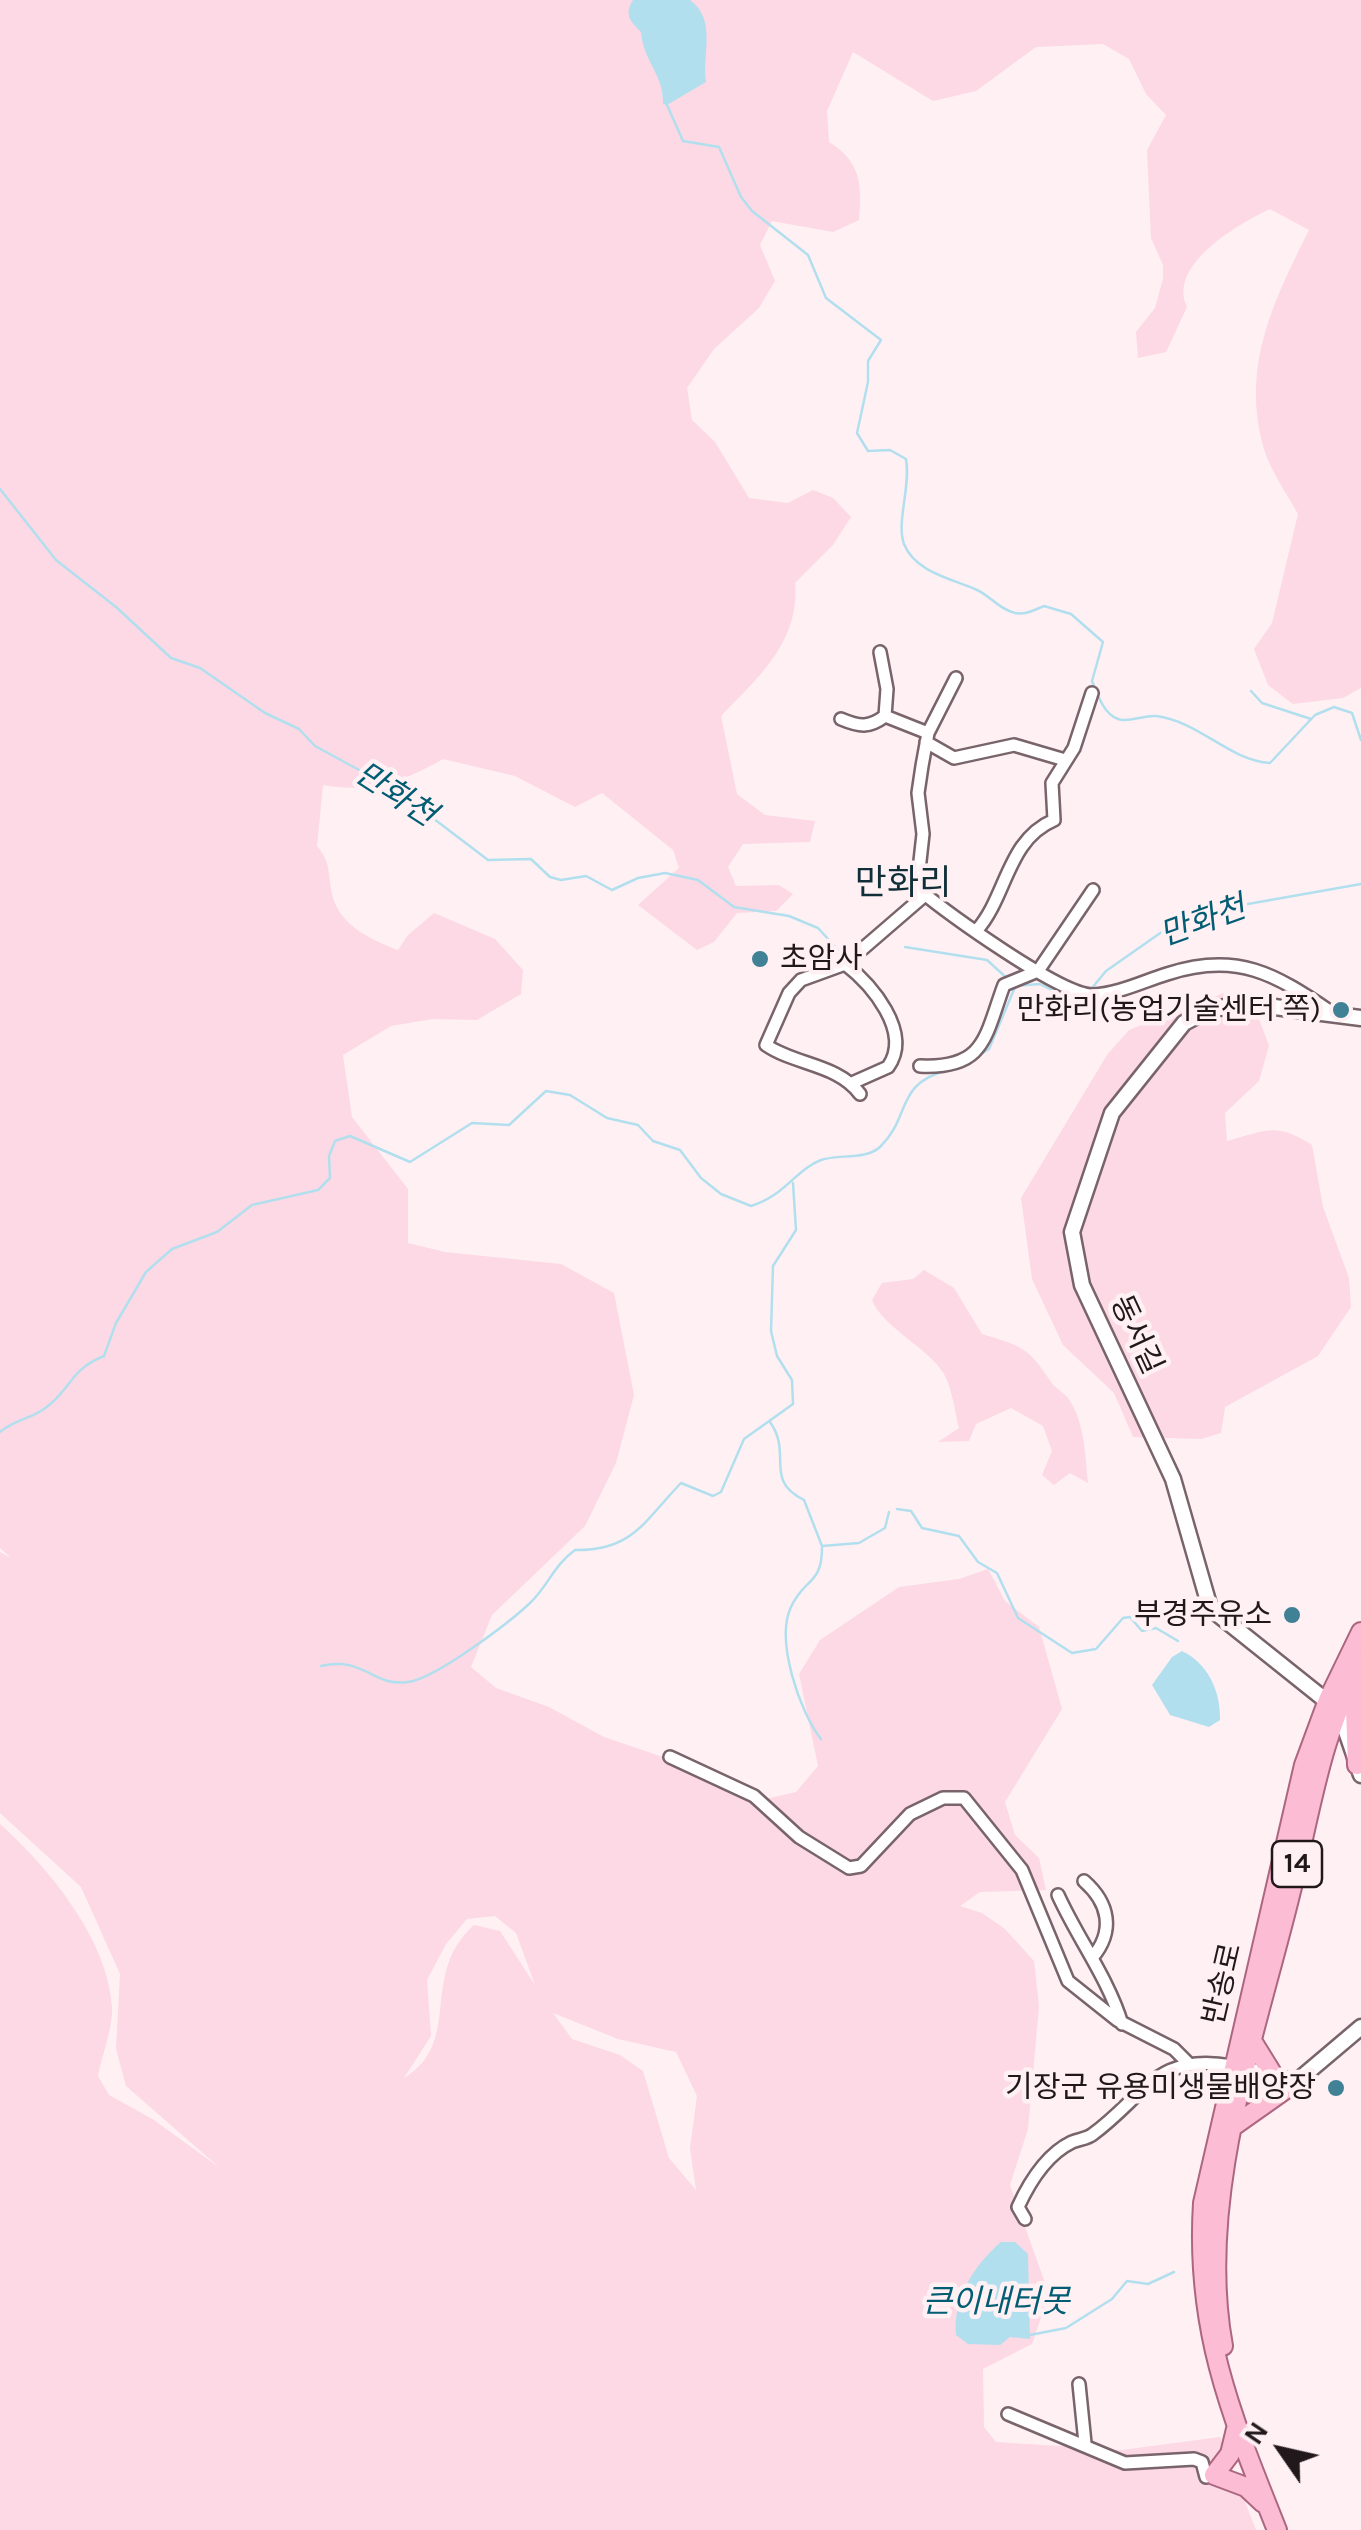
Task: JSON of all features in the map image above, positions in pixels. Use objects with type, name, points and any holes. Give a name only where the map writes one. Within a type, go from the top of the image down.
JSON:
[{"type":"main road","name":"반송로","points":[[1277,2530],[1236,2429],[1203,2303],[1200,2257],[1205,2188],[1240,2068],[1286,1834],[1361,1632]]},
{"type":"main road","name":"반송로","points":[[1240,2068],[1254,2044],[1333,1705],[1358,1668]]},
{"type":"main road","points":[[1358,1668],[1359,1770]]},
{"type":"main road","points":[[1324,1753],[1341,1750],[1359,1770]]},
{"type":"main road","points":[[1254,2044],[1276,2078]]},
{"type":"main road","points":[[1228,2119],[1296,2082]]},
{"type":"main road","name":"반송로","points":[[1228,2119],[1230,2148],[1216,2251],[1222,2339],[1229,2376],[1290,2530]]},
{"type":"main road","points":[[1236,2429],[1230,2454],[1214,2476],[1246,2487],[1267,2506]]},
{"type":"street","points":[[880,652],[887,689],[886,716]]},
{"type":"street","points":[[844,964],[878,994],[894,1044],[888,1067],[856,1088],[766,1045],[789,992],[800,980],[844,964],[925,895],[917,888],[916,876],[923,834],[918,793],[927,738],[956,678]]},
{"type":"street","points":[[977,930],[992,911],[1015,856],[1040,828],[1054,820],[1052,783],[1074,748],[1092,693]]},
{"type":"street","points":[[842,718],[855,726],[872,726],[886,716]]},
{"type":"street","points":[[886,716],[954,758],[1014,746],[1065,760]]},
{"type":"street","points":[[920,1066],[952,1064],[974,1054],[989,1032],[1010,981],[1038,971],[1092,890]]},
{"type":"street","name":"동서길","points":[[925,895],[1038,971],[1088,994],[1218,965],[1258,968],[1302,1001],[1361,1018]]},
{"type":"street","name":"동서길","points":[[1302,1001],[1210,1010],[1184,1024],[1112,1113],[1072,1232],[1082,1285],[1174,1479],[1210,1608],[1228,1627],[1333,1705]]},
{"type":"street","points":[[1333,1705],[1359,1770]]},
{"type":"street","points":[[670,1757],[754,1796],[799,1837],[848,1868],[861,1866],[910,1814],[943,1798],[964,1798],[1022,1870],[1068,1980],[1122,2024],[1174,2049],[1188,2063]]},
{"type":"street","points":[[1084,1881],[1106,1907],[1108,1918],[1092,1958]]},
{"type":"street","points":[[1058,1895],[1115,1998],[1122,2024]]},
{"type":"street","points":[[1025,2219],[1018,2207],[1046,2162],[1066,2145],[1090,2137],[1150,2082],[1188,2063],[1240,2068],[1296,2082],[1361,2027]]},
{"type":"street","points":[[1079,2384],[1085,2443]]},
{"type":"street","points":[[1008,2414],[1085,2443],[1124,2463],[1194,2459],[1202,2462],[1206,2476]]},
{"type":"shaded area","points":[[0,0],[1361,0],[1361,688],[1343,698],[1293,704],[1268,685],[1254,649],[1272,623],[1298,514],[1265,452],[1258,422],[1258,365],[1272,311],[1309,230],[1270,209],[1224,236],[1196,261],[1187,276],[1187,307],[1166,352],[1138,358],[1136,332],[1155,308],[1163,279],[1163,265],[1151,238],[1147,150],[1166,115],[1146,94],[1129,59],[1103,44],[1036,47],[976,91],[933,101],[853,52],[827,111],[829,142],[848,158],[857,175],[859,220],[833,232],[772,221],[760,245],[775,281],[759,308],[714,349],[687,388],[692,420],[715,442],[749,498],[788,503],[813,490],[833,498],[851,517],[833,545],[795,583],[791,623],[774,657],[721,716],[737,794],[765,815],[815,821],[810,842],[743,844],[728,867],[736,886],[779,885],[793,894],[776,911],[737,913],[714,942],[697,950],[638,905],[679,868],[673,850],[602,793],[575,807],[515,776],[443,759],[385,784],[356,788],[323,785],[317,846],[326,862],[334,901],[347,921],[365,935],[398,950],[408,935],[434,913],[495,939],[523,970],[521,994],[477,1020],[433,1019],[391,1026],[343,1055],[352,1117],[408,1189],[408,1243],[445,1252],[561,1264],[614,1293],[634,1395],[616,1463],[585,1526],[492,1615],[471,1667],[496,1688],[549,1707],[604,1737],[663,1757],[716,1787],[757,1801],[796,1792],[818,1766],[799,1674],[820,1640],[899,1587],[959,1579],[988,1569],[1005,1601],[1039,1627],[1062,1709],[1005,1802],[1015,1835],[1039,1858],[1046,1890],[980,1892],[960,1906],[982,1913],[1005,1929],[1034,1961],[1039,2006],[1028,2129],[1010,2185],[1049,2294],[1032,2344],[983,2369],[984,2427],[996,2442],[1122,2450],[1220,2437],[1256,2530],[0,2530],[0,1824],[55,1883],[100,1956],[112,2015],[98,2076],[109,2095],[154,2120],[220,2168],[126,2086],[116,2049],[120,1974],[81,1887],[0,1813],[0,1552],[11,1558],[0,1548]],"holes":[[[495,1916],[516,1933],[535,1985],[500,1931],[474,1925],[457,1944],[448,1965],[432,2046],[422,2063],[404,2078],[431,2036],[427,1980],[446,1944],[467,1919]],[[553,2013],[618,2039],[676,2052],[697,2096],[690,2148],[696,2190],[669,2158],[643,2071],[620,2055],[572,2039]]]},
{"type":"shaded area","points":[[1224,993],[1250,994],[1269,1046],[1259,1081],[1225,1113],[1227,1141],[1270,1130],[1288,1133],[1312,1145],[1323,1207],[1349,1278],[1351,1307],[1318,1356],[1225,1407],[1221,1433],[1201,1439],[1133,1437],[1114,1393],[1063,1345],[1032,1279],[1021,1198],[1107,1055],[1129,1030]]},
{"type":"shaded area","points":[[924,1270],[954,1288],[982,1334],[1023,1349],[1068,1398],[1081,1428],[1088,1483],[1070,1473],[1054,1485],[1042,1475],[1052,1451],[1043,1426],[1011,1408],[976,1424],[969,1441],[938,1442],[959,1428],[947,1380],[928,1355],[886,1320],[872,1300],[882,1283],[913,1279]]},
{"type":"water","points":[[633,0],[690,0],[703,17],[707,38],[706,82],[667,105],[663,104],[641,32],[630,18]]},
{"type":"water","points":[[1182,1651],[1206,1671],[1215,1689],[1220,1720],[1209,1727],[1170,1715],[1152,1685],[1172,1657]]},
{"type":"water","name":"큰이내터못","points":[[1001,2242],[1015,2242],[1028,2254],[1030,2339],[1010,2337],[1000,2345],[968,2344],[956,2335],[962,2296],[974,2272]]},
{"type":"waterway","points":[[667,105],[683,141],[719,147],[741,197],[752,211],[808,255],[826,298],[881,340],[868,361],[868,382],[857,433],[868,451],[890,450],[906,459],[902,535],[916,561],[980,592],[1009,611],[1023,613],[1044,606],[1071,614],[1103,642],[1092,681],[1113,717],[1126,720],[1156,716],[1172,720],[1241,755],[1270,763],[1315,715],[1334,707],[1352,713],[1361,740]]},
{"type":"waterway","name":"만화천","points":[[0,489],[56,560],[116,607],[171,658],[200,668],[265,713],[299,729],[315,746],[396,790],[488,860],[531,859],[550,877],[561,880],[586,876],[612,890],[638,878],[665,873],[698,880],[734,907],[789,916],[818,928],[842,954]]},
{"type":"waterway","points":[[1251,691],[1262,703],[1311,719]]},
{"type":"waterway","name":"만화천","points":[[1092,988],[1106,971],[1166,929],[1214,910],[1361,884]]},
{"type":"waterway","name":"만화천","points":[[905,947],[987,960],[1009,980]]},
{"type":"waterway","name":"만화천","points":[[1014,986],[1040,984],[1073,1001],[1085,999]]},
{"type":"waterway","points":[[961,1066],[989,1049],[1015,987]]},
{"type":"waterway","points":[[0,1432],[44,1409],[84,1367],[104,1356],[116,1323],[146,1272],[172,1249],[217,1232],[252,1205],[318,1190],[330,1178],[329,1156],[335,1141],[350,1136],[410,1162],[472,1123],[509,1125],[546,1091],[570,1095],[607,1118],[638,1125],[653,1141],[680,1150],[701,1178],[721,1194],[751,1206],[773,1196],[821,1160],[860,1155],[880,1147],[897,1124],[911,1092],[931,1076],[948,1070]]},
{"type":"waterway","points":[[321,1666],[348,1665],[396,1682],[420,1679],[472,1648],[520,1612],[575,1550],[611,1545],[636,1531],[681,1483],[713,1496],[721,1492],[744,1439],[793,1404],[792,1380],[777,1356],[771,1331],[773,1266],[796,1230],[793,1183]]},
{"type":"waterway","points":[[770,1422],[779,1445],[781,1475],[792,1492],[804,1500],[822,1546],[859,1543],[885,1528],[889,1512]]},
{"type":"waterway","points":[[897,1509],[911,1511],[922,1528],[959,1536],[978,1562],[997,1573],[1018,1618],[1072,1653],[1096,1649],[1123,1618],[1130,1617],[1142,1631],[1156,1628],[1178,1641]]},
{"type":"waterway","points":[[821,1739],[798,1695],[786,1638],[791,1607],[816,1575],[822,1548]]},
{"type":"waterway","points":[[1030,2335],[1066,2328],[1112,2299],[1127,2281],[1148,2284],[1174,2272]]},
{"type":"place","name":"초암사","points":[[760,959]]},
{"type":"place","name":"만화리(농업기술센터 쪽)","points":[[1341,1010]]},
{"type":"place","name":"부경주유소","points":[[1292,1615]]},
{"type":"place","name":"기장군 유용미생물배양장","points":[[1336,2088]]},
{"type":"district","name":"만화리","points":[[903,884]]}]
